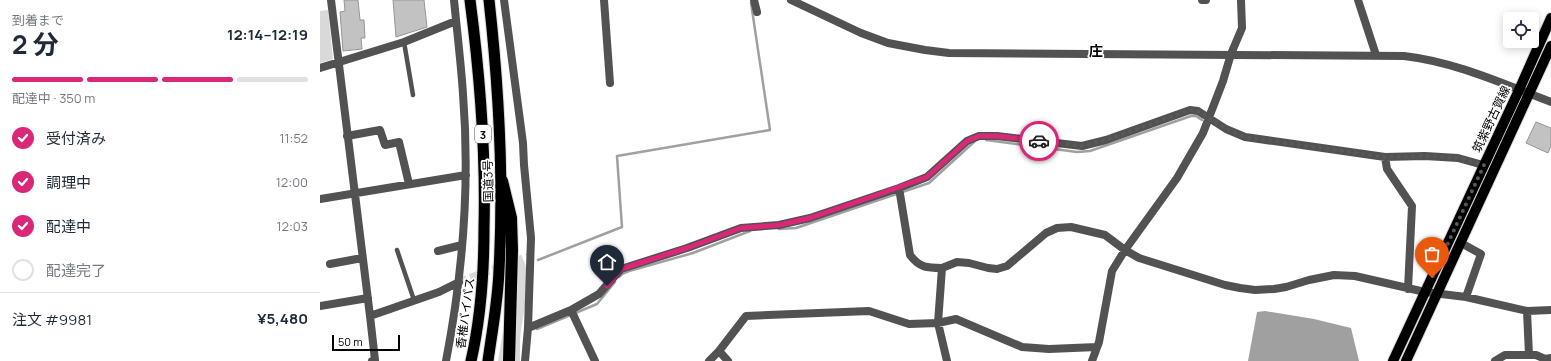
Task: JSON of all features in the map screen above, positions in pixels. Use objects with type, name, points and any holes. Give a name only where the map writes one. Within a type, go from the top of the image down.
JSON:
[{"type":"highway","name":"国道3号","points":[[470,0],[482,108],[485,185],[484,268]]},
{"type":"highway","name":"国道3号","points":[[488,361],[499,271],[502,181],[499,108],[489,0]]},
{"type":"highway","points":[[502,181],[512,224],[509,361]]},
{"type":"highway","name":"香椎バイパス","points":[[471,361],[477,331],[484,268]]},
{"type":"main road","name":"筑紫野古賀線","points":[[1393,361],[1551,18]]},
{"type":"main road","name":"筑紫野古賀線","points":[[1406,361],[1551,46]]},
{"type":"street","points":[[331,0],[368,298],[374,361]]},
{"type":"street","points":[[446,361],[459,282],[466,175],[463,94],[454,0]]},
{"type":"street","points":[[504,0],[523,143],[531,238],[526,361]]},
{"type":"street","points":[[604,0],[610,83]]},
{"type":"street","points":[[754,0],[756,12]]},
{"type":"street","points":[[791,0],[861,33],[888,43],[925,50],[981,53],[1404,56],[1426,59],[1458,67],[1551,102]]},
{"type":"street","points":[[1092,361],[1097,347],[1112,271],[1176,178],[1203,133],[1223,81],[1231,54],[1242,28],[1241,0]]},
{"type":"street","points":[[1358,0],[1376,55]]},
{"type":"street","points":[[320,68],[338,61],[404,42],[456,22]]},
{"type":"street","points":[[528,328],[571,310],[599,294],[621,269],[687,248],[741,228],[779,225],[810,218],[899,188],[927,177],[967,141],[979,136],[997,136],[1082,146],[1106,140],[1190,110],[1198,111],[1226,129],[1245,137],[1385,157],[1425,156],[1458,158],[1484,165]]},
{"type":"street","points":[[347,136],[380,130],[385,145],[398,142],[409,184]]},
{"type":"street","points":[[1385,157],[1387,169],[1412,206],[1408,289]]},
{"type":"street","points":[[320,199],[466,175]]},
{"type":"street","points":[[899,188],[910,255],[914,262],[926,268],[942,268],[957,262],[997,269],[1008,266],[1046,233],[1057,228],[1070,227],[1105,235],[1125,250],[1139,258],[1225,285],[1255,290],[1280,288],[1334,275],[1355,276],[1408,289],[1466,297],[1528,311],[1551,310]]},
{"type":"street","points":[[1461,243],[1482,254],[1466,297]]},
{"type":"street","points":[[438,251],[462,245]]},
{"type":"street","points":[[330,264],[362,258]]},
{"type":"street","points":[[942,268],[938,323],[947,361]]},
{"type":"street","points":[[370,316],[439,292],[459,282]]},
{"type":"street","points":[[320,306],[368,298]]},
{"type":"street","points":[[571,310],[595,361]]},
{"type":"street","points":[[709,361],[719,351],[746,316],[869,311],[909,324],[938,323],[956,319],[1022,347],[1097,347]]},
{"type":"street","points":[[1528,311],[1529,355]]},
{"type":"street","points":[[719,351],[728,361]]},
{"type":"street","points":[[1495,361],[1505,356],[1536,355],[1545,359],[1551,358]]},
{"type":"lane","points":[[404,42],[413,95]]},
{"type":"lane","points":[[397,250],[414,300]]},
{"type":"shaded area","points":[[328,10],[333,59],[320,63],[320,11]]},
{"type":"shaded area","points":[[524,261],[527,290],[520,342],[520,361],[514,361],[518,263]]},
{"type":"shaded area","points":[[1265,311],[1314,319],[1351,328],[1359,361],[1248,361],[1257,312]]},
{"type":"shaded area","points":[[504,325],[506,361],[498,361]]},
{"type":"building","points":[[344,0],[358,0],[360,20],[364,20],[365,38],[361,38],[362,49],[343,51],[340,12],[345,11]]},
{"type":"building","points":[[393,0],[424,0],[427,27],[396,37]]},
{"type":"building","points":[[1536,122],[1551,128],[1551,146],[1548,153],[1526,143]]},
{"type":"waterway","points":[[538,260],[622,227],[617,156],[770,130],[751,3]]},
{"type":"waterway","points":[[986,140],[1077,152],[1090,151],[1191,116],[1196,116],[1202,120]]},
{"type":"waterway","points":[[779,229],[796,228],[929,183],[974,142]]},
{"type":"waterway","points":[[619,277],[629,271],[693,253],[750,231]]},
{"type":"waterway","points":[[537,329],[597,304],[615,282]]},
{"type":"tunnel","points":[[459,282],[530,256]]},
{"type":"way so far","points":[[1039,141],[1082,146],[1106,140],[1190,110],[1198,111],[1226,129],[1245,137],[1385,157],[1425,156],[1458,158],[1484,165],[1432,278]]},
{"type":"district","name":"庄","points":[[1096,50]]},
{"type":"route","points":[[607,286],[621,269],[687,248],[741,228],[779,225],[810,218],[927,177],[967,141],[979,136],[997,136],[1039,141]]}]
